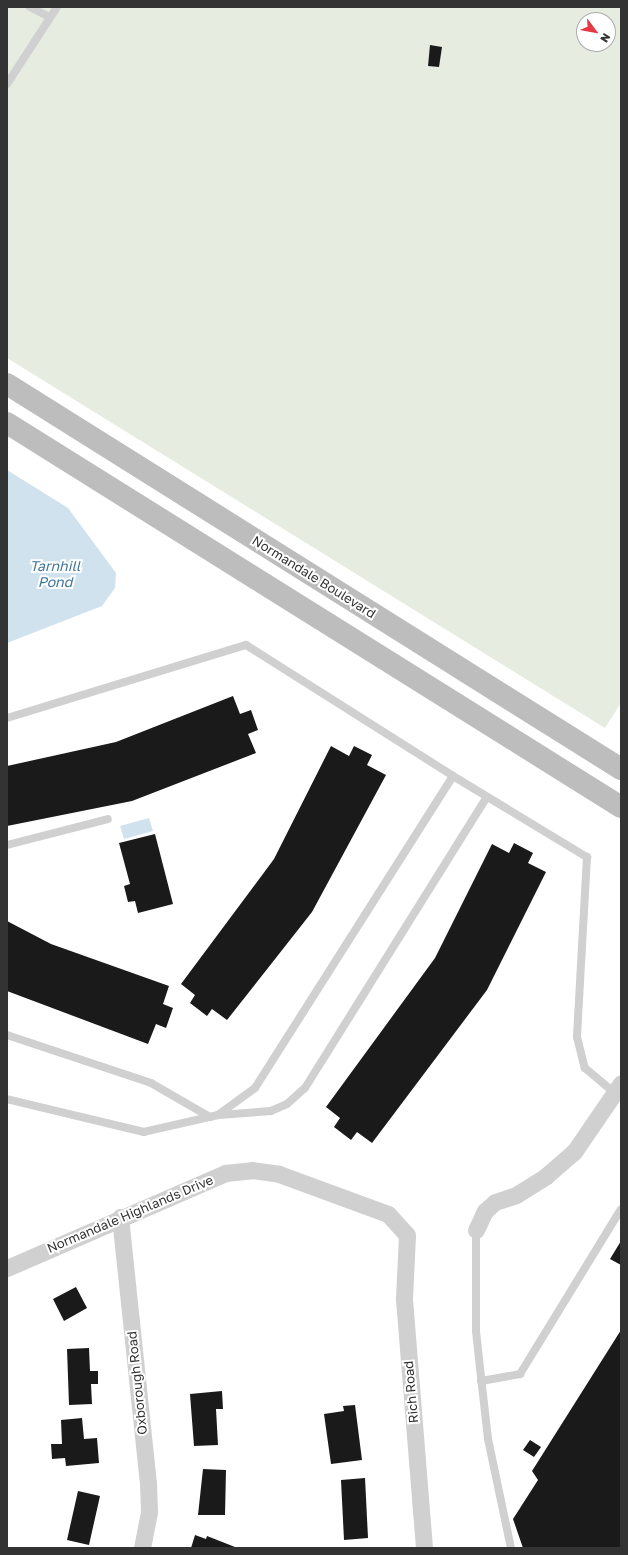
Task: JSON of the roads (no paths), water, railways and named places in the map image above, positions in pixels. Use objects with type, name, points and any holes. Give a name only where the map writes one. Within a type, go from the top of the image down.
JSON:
[{"type":"main road","name":"Normandale Boulevard","points":[[7,384],[621,769]]},
{"type":"main road","points":[[7,423],[621,807]]},
{"type":"street","points":[[476,1230],[485,1211],[495,1202],[516,1195],[546,1176],[574,1152],[618,1088]]},
{"type":"street","name":"Normandale Highlands Drive","points":[[7,1268],[120,1217],[219,1176],[252,1170],[304,1182],[340,1198],[388,1214],[407,1235]]},
{"type":"street","name":"Oxborough Road","points":[[120,1217],[148,1483],[149,1512],[142,1548]]},
{"type":"street","name":"Rich Road","points":[[407,1235],[404,1300],[424,1548]]},
{"type":"lane","points":[[30,7],[50,18]]},
{"type":"lane","points":[[7,84],[57,7]]},
{"type":"lane","points":[[7,718],[246,645],[452,776],[587,858],[577,1037],[585,1068],[618,1088]]},
{"type":"lane","points":[[214,1116],[255,1088],[452,776]]},
{"type":"lane","points":[[7,1098],[144,1132],[214,1116],[271,1112],[286,1104],[305,1088],[487,797]]},
{"type":"lane","points":[[7,845],[108,819]]},
{"type":"lane","points":[[7,1035],[151,1083],[214,1116]]},
{"type":"lane","points":[[481,1381],[520,1374],[621,1209]]},
{"type":"lane","points":[[476,1230],[476,1331],[481,1381],[488,1439],[511,1548]]},
{"type":"water","name":"Tarnhill Pond","points":[[7,470],[68,508],[116,573],[115,588],[102,606],[7,643]]},
{"type":"water","points":[[149,818],[153,831],[124,839],[120,826]]}]
